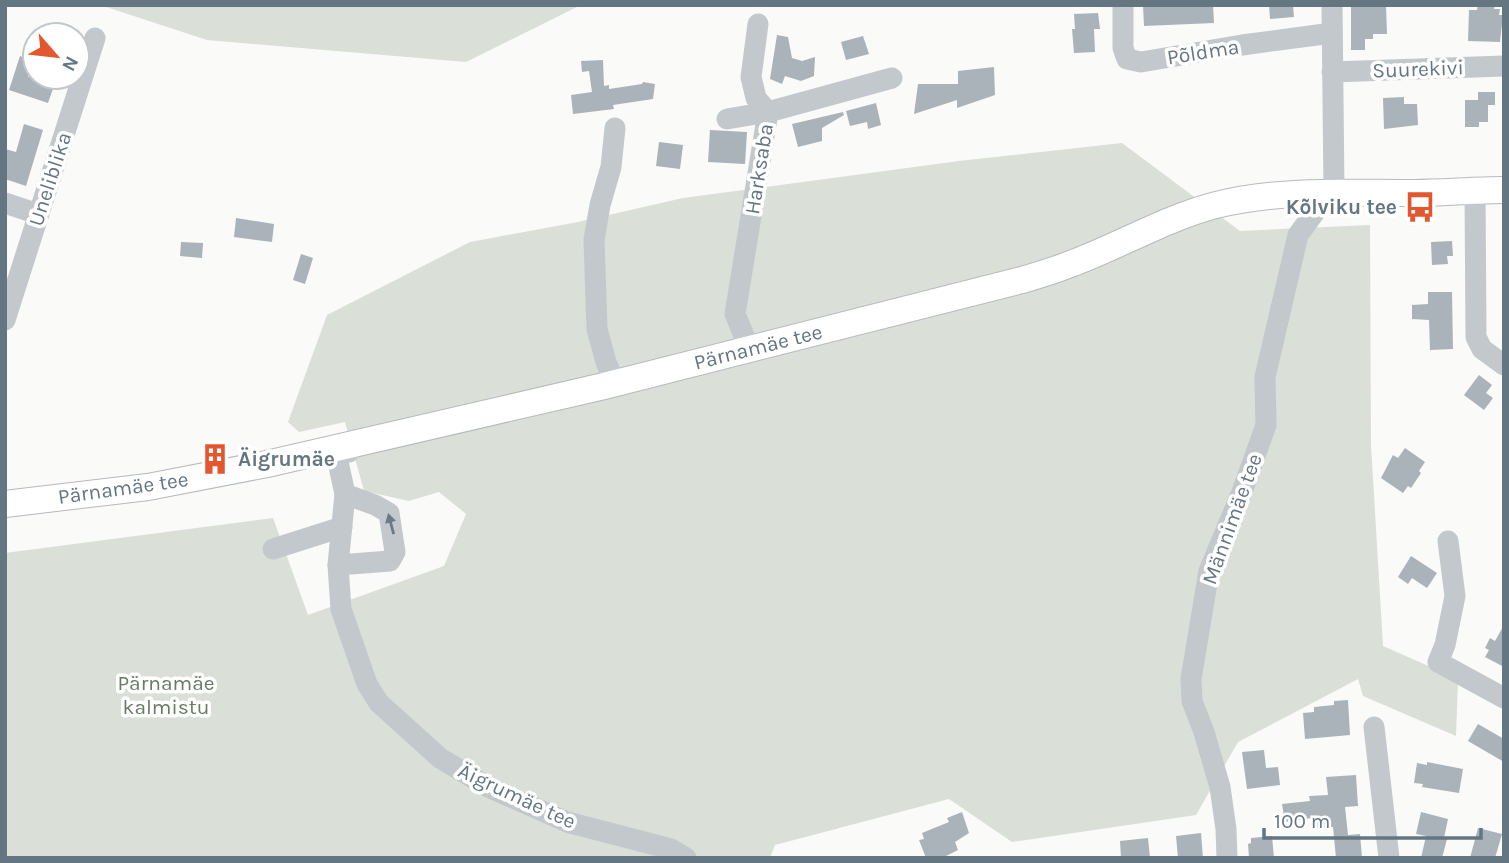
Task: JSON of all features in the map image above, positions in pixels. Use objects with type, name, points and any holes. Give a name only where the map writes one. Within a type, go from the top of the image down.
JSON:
[{"type":"main road","name":"Pärnamäe tee","points":[[5,504],[170,483],[267,464],[615,383],[1022,280],[1073,263],[1168,222],[1214,206],[1279,194],[1504,190]]},
{"type":"street","name":"Põldma","points":[[1123,5],[1123,48],[1128,59],[1141,62],[1332,33]]},
{"type":"street","points":[[1332,5],[1334,191]]},
{"type":"street","points":[[758,24],[751,77],[756,98],[768,112]]},
{"type":"street","name":"Uneliblika","points":[[5,320],[95,38]]},
{"type":"street","name":"Suurekivi","points":[[1332,72],[1504,66]]},
{"type":"street","name":"Harksaba","points":[[750,349],[735,314],[768,112],[891,78]]},
{"type":"street","points":[[727,119],[768,112]]},
{"type":"street","points":[[615,128],[611,167],[594,240],[597,329],[615,383]]},
{"type":"street","points":[[1475,190],[1476,337],[1482,349],[1504,365]]},
{"type":"street","name":"Männimäe tee","points":[[1227,858],[1220,787],[1192,701],[1191,679],[1209,571],[1266,425],[1265,377],[1298,235],[1334,191]]},
{"type":"street","points":[[1279,194],[1304,228]]},
{"type":"street","points":[[5,203],[38,214]]},
{"type":"street","name":"Äigrumäe tee","points":[[335,448],[345,494],[338,565],[341,609],[368,684],[379,702],[440,758],[488,787],[567,822],[671,849],[686,858]]},
{"type":"street","points":[[338,565],[390,561],[395,552],[389,513],[345,494]]},
{"type":"street","points":[[273,549],[342,527]]},
{"type":"street","points":[[1448,541],[1455,596],[1445,645],[1438,662],[1504,698]]},
{"type":"street","points":[[1374,727],[1389,858]]},
{"type":"green space","points":[[100,5],[581,5],[466,62],[207,40]]},
{"type":"green space","name":"Pärnamäe kalmistu","points":[[1122,143],[1240,231],[1370,225],[1371,445],[1383,646],[1458,679],[1456,736],[1363,696],[1358,679],[1238,742],[1196,815],[1012,842],[949,799],[775,845],[770,858],[5,858],[5,553],[273,518],[308,615],[444,566],[466,514],[439,492],[409,501],[364,491],[345,422],[299,432],[288,422],[327,315],[470,242],[578,222],[683,198],[959,161]]},
{"type":"building","points":[[1143,5],[1213,5],[1214,23],[1144,26]]},
{"type":"building","points":[[1269,5],[1293,5],[1294,17],[1270,19]]},
{"type":"building","points":[[1351,5],[1386,5],[1387,34],[1373,34],[1373,39],[1365,39],[1365,50],[1351,50]]},
{"type":"building","points":[[1478,5],[1495,5],[1494,9],[1500,9],[1499,15],[1503,15],[1500,42],[1468,41],[1469,10],[1477,10]]},
{"type":"building","points":[[1098,13],[1100,29],[1094,29],[1095,52],[1074,53],[1074,14]]},
{"type":"building","points":[[777,35],[788,37],[792,58],[802,61],[815,57],[814,76],[801,81],[785,76],[782,84],[770,79]]},
{"type":"building","points":[[863,36],[869,54],[846,60],[841,42]]},
{"type":"building","points":[[20,56],[21,91],[52,91],[48,103],[9,90]]},
{"type":"building","points":[[603,60],[604,86],[609,85],[609,89],[643,82],[655,84],[653,99],[613,105],[614,109],[573,114],[571,95],[592,92],[589,71],[582,72],[581,61]]},
{"type":"building","points":[[994,67],[995,95],[957,108],[957,100],[914,114],[918,84],[958,84],[958,71]]},
{"type":"building","points":[[1478,92],[1495,92],[1495,105],[1488,105],[1488,122],[1479,122],[1479,127],[1465,127],[1465,100],[1478,100]]},
{"type":"building","points":[[1404,97],[1404,104],[1417,104],[1418,125],[1384,129],[1383,98]]},
{"type":"building","points":[[876,103],[881,125],[868,129],[867,122],[850,126],[846,111]]},
{"type":"building","points":[[843,112],[844,115],[822,128],[822,141],[798,147],[792,124]]},
{"type":"building","points":[[24,124],[43,130],[26,186],[5,179],[5,149],[16,152]]},
{"type":"building","points":[[710,130],[747,132],[745,164],[708,162]]},
{"type":"building","points":[[659,142],[683,145],[680,169],[656,166]]},
{"type":"building","points":[[236,218],[274,224],[272,242],[234,237]]},
{"type":"building","points":[[1452,241],[1453,256],[1447,256],[1448,264],[1432,265],[1431,242]]},
{"type":"building","points":[[181,242],[203,243],[202,258],[180,256]]},
{"type":"building","points":[[301,254],[313,258],[305,284],[293,280]]},
{"type":"building","points":[[1428,292],[1452,292],[1453,349],[1430,350],[1429,320],[1412,319],[1412,305],[1428,304]]},
{"type":"building","points":[[1479,375],[1492,385],[1486,393],[1493,398],[1484,410],[1464,395]]},
{"type":"building","points":[[1405,448],[1425,462],[1411,488],[1408,486],[1403,493],[1381,478],[1393,455],[1398,458]]},
{"type":"building","points":[[1411,556],[1437,573],[1427,588],[1412,578],[1408,584],[1398,577]]},
{"type":"building","points":[[1504,625],[1504,667],[1485,657],[1489,650],[1485,648],[1490,638],[1495,641]]},
{"type":"building","points":[[1348,700],[1350,735],[1305,739],[1303,713],[1314,712],[1314,707],[1334,705],[1334,701]]},
{"type":"building","points":[[1478,724],[1504,739],[1504,762],[1468,741]]},
{"type":"building","points":[[1264,750],[1266,768],[1278,767],[1280,785],[1247,789],[1242,752]]},
{"type":"building","points":[[1427,762],[1463,769],[1459,793],[1422,787],[1423,784],[1414,783],[1417,763],[1427,765]]},
{"type":"building","points":[[1356,775],[1358,806],[1345,807],[1348,835],[1360,834],[1362,858],[1336,858],[1333,827],[1311,829],[1311,818],[1285,822],[1282,804],[1310,801],[1309,796],[1328,795],[1326,777]]},
{"type":"building","points":[[962,812],[969,833],[955,842],[958,850],[942,858],[926,858],[919,840],[924,839],[922,833],[949,822],[947,818]]},
{"type":"building","points":[[1421,812],[1448,819],[1442,858],[1421,858],[1426,836],[1416,834]]},
{"type":"building","points":[[1478,828],[1502,834],[1495,858],[1470,858]]},
{"type":"building","points":[[1201,833],[1203,858],[1178,858],[1176,836]]},
{"type":"building","points":[[1272,836],[1274,858],[1249,858],[1248,844],[1251,843],[1251,838]]},
{"type":"building","points":[[1148,838],[1150,858],[1121,858],[1120,841]]},
{"type":"place","name":"Kõlviku tee","points":[[1420,207]]},
{"type":"place","name":"Äigrumäe","points":[[215,459]]}]
